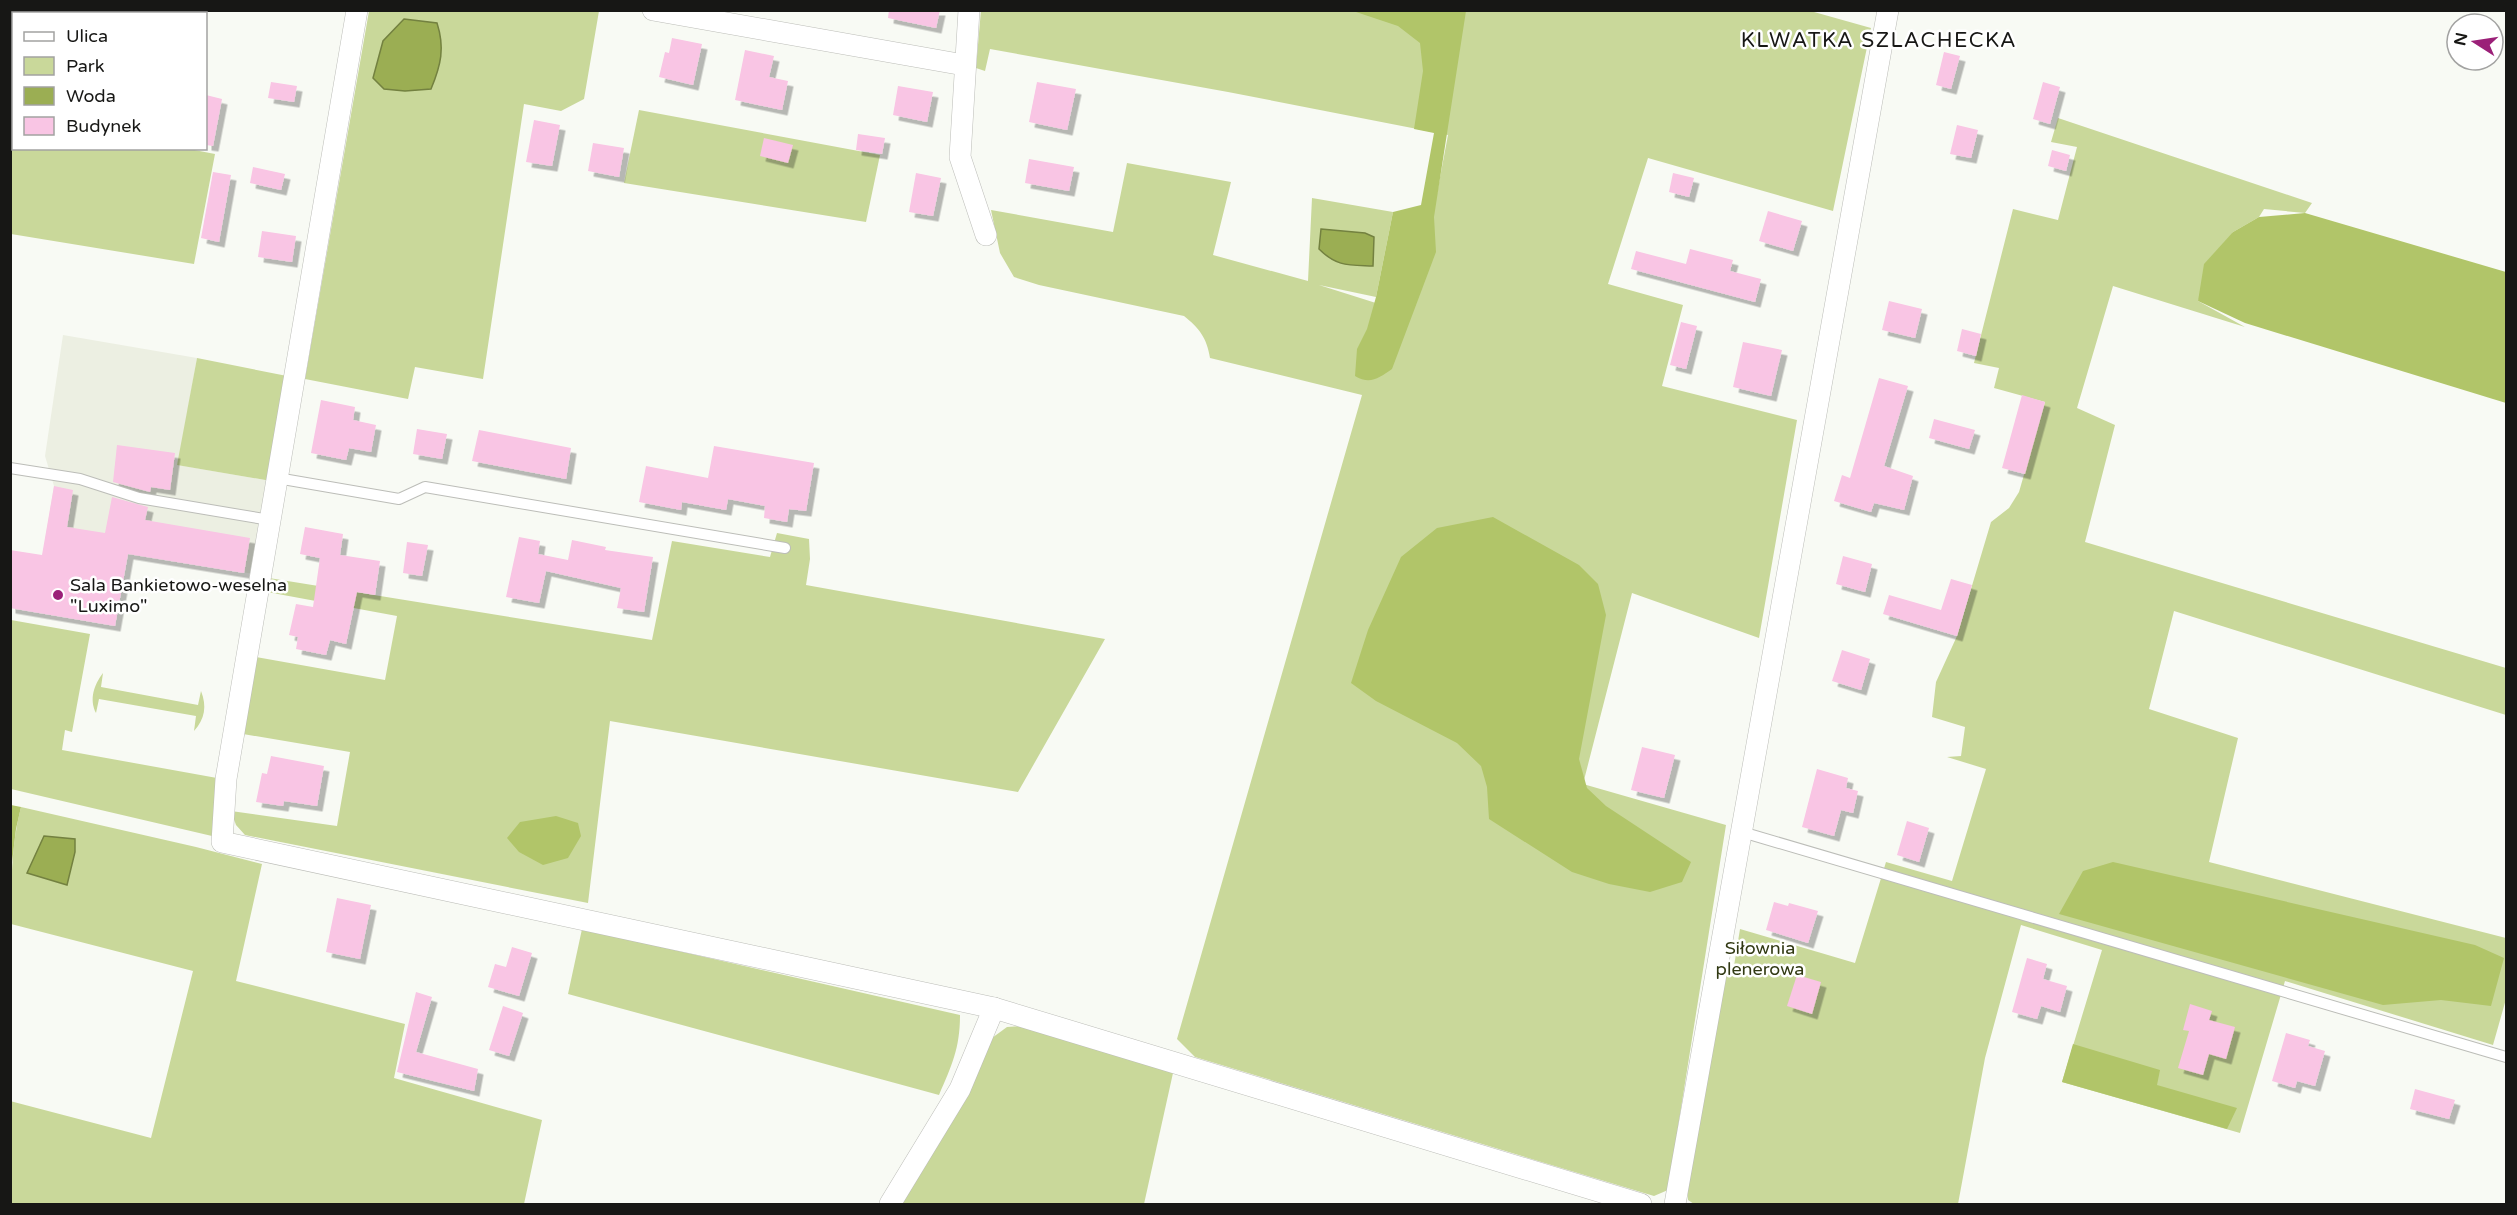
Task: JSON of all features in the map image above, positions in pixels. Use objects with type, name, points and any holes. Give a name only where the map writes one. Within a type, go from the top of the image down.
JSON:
[{"type":"street","points":[[357,10],[226,779],[222,842],[994,1008],[1641,1204]]},
{"type":"street","points":[[653,10],[964,64]]},
{"type":"street","points":[[969,10],[960,157],[987,235]]},
{"type":"street","points":[[1675,1204],[1888,10]]},
{"type":"street","points":[[890,1204],[960,1089],[994,1008]]},
{"type":"lane","points":[[10,468],[80,479],[139,498],[270,520]]},
{"type":"lane","points":[[277,478],[399,499],[425,487],[785,548]]},
{"type":"lane","points":[[1742,832],[2506,1057]]},
{"type":"shaded area","points":[[1353,11],[1466,11],[1434,217],[1436,252],[1392,369],[1379,378],[1370,380],[1355,376],[1357,349],[1367,329],[1376,297],[1393,212],[1421,205],[1434,133],[1414,129],[1423,71],[1420,43],[1398,26]]},
{"type":"shaded area","points":[[2305,213],[2506,272],[2506,403],[2245,323],[2198,301],[2204,264],[2233,232],[2259,217]]},
{"type":"shaded area","points":[[63,335],[197,358],[178,465],[271,481],[254,574],[45,541],[54,486],[45,456]]},
{"type":"shaded area","points":[[1493,517],[1579,565],[1598,584],[1606,615],[1579,759],[1587,788],[1606,806],[1691,862],[1682,882],[1650,892],[1609,884],[1572,872],[1489,819],[1487,787],[1481,766],[1457,743],[1376,701],[1351,683],[1368,630],[1401,557],[1437,528]]},
{"type":"shaded area","points":[[11,805],[21,807],[11,871]]},
{"type":"shaded area","points":[[556,816],[578,823],[581,836],[568,858],[543,865],[519,852],[507,838],[520,822]]},
{"type":"shaded area","points":[[2113,862],[2475,945],[2504,958],[2491,1006],[2441,1000],[2383,1005],[2059,914],[2083,871]]},
{"type":"shaded area","points":[[2073,1044],[2160,1070],[2157,1085],[2237,1108],[2227,1129],[2062,1082]]},
{"type":"green space","points":[[29,10],[167,10],[167,12],[28,12]]},
{"type":"green space","points":[[981,10],[1807,10],[1871,28],[1833,211],[1648,158],[1608,284],[1683,305],[1662,386],[1797,420],[1759,638],[1632,593],[1583,784],[1726,825],[1668,1190],[1654,1196],[1195,1057],[1177,1039],[1362,395],[1210,358],[1201,334],[1184,316],[1039,285],[1014,277],[1000,253],[991,210],[1113,232],[1127,163],[1231,182],[1213,255],[1308,281],[1312,198],[1393,212],[1376,297],[1319,285],[1398,310],[1432,220],[1448,135],[990,49],[985,71],[976,68]]},
{"type":"green space","points":[[369,11],[599,11],[584,99],[561,111],[524,104],[483,379],[415,367],[408,399],[305,379]]},
{"type":"green space","points":[[12,96],[12,150],[194,150],[215,154],[194,264],[11,234],[10,107]]},
{"type":"green space","points":[[639,110],[880,155],[866,222],[624,183]]},
{"type":"green space","name":"Siłownia plenerowa","points":[[2058,118],[2312,203],[2305,213],[2264,209],[2259,217],[2233,232],[2198,301],[2245,327],[2113,286],[2077,408],[2115,425],[2085,542],[2506,668],[2506,715],[2174,611],[2149,709],[2238,738],[2209,862],[2506,938],[2506,999],[2493,1045],[2285,981],[2240,1133],[2062,1082],[2102,950],[2021,925],[1985,1058],[1958,1204],[1694,1204],[1688,1200],[1687,1187],[1725,971],[1733,972],[1740,929],[1855,963],[1886,862],[1952,881],[1986,769],[1947,757],[1961,756],[1965,727],[1932,717],[1936,682],[1957,636],[1991,522],[2009,508],[2019,492],[2045,402],[1994,388],[1999,368],[1974,363],[2013,209],[2058,220],[2077,147],[2051,142]]},
{"type":"green space","points":[[197,358],[287,376],[271,481],[177,465]]},
{"type":"green space","points":[[777,533],[809,539],[810,559],[806,585],[1105,639],[1018,792],[610,721],[588,903],[245,835],[236,825],[231,811],[337,826],[350,752],[243,734],[256,657],[385,680],[397,616],[267,592],[269,578],[652,640],[672,541],[770,557]]},
{"type":"green space","points":[[11,620],[90,634],[72,732],[65,730],[62,750],[217,778],[212,836],[11,789]]},
{"type":"green space","points":[[103,673],[101,687],[198,705],[201,691],[204,707],[201,722],[194,731],[196,716],[99,699],[96,713],[93,703],[94,692]]},
{"type":"green space","points":[[21,807],[262,864],[236,981],[405,1024],[394,1078],[542,1120],[524,1204],[11,1204],[10,1101],[151,1138],[193,971],[11,924],[12,865]],"holes":[[[32,865],[67,885],[27,873]]]},
{"type":"green space","points":[[582,929],[960,1015],[959,1037],[939,1095],[568,994]]},
{"type":"green space","points":[[1021,1026],[1173,1073],[1144,1204],[895,1204],[992,1038],[1007,1027]]},
{"type":"water","points":[[404,19],[437,23],[441,40],[441,56],[431,89],[405,91],[384,89],[373,78],[383,41]]},
{"type":"water","points":[[1321,229],[1365,233],[1374,237],[1373,266],[1344,264],[1326,255],[1319,249]]},
{"type":"water","points":[[44,836],[75,839],[75,852],[67,885],[27,873]]},
{"type":"building","points":[[889,10],[940,10],[936,28],[888,18]]},
{"type":"building","points":[[672,38],[702,44],[693,85],[659,77],[665,52],[669,53]]},
{"type":"building","points":[[745,50],[774,56],[769,77],[788,81],[782,110],[735,100]]},
{"type":"building","points":[[1944,52],[1960,56],[1951,89],[1936,85]]},
{"type":"building","points":[[271,82],[297,86],[294,102],[268,98]]},
{"type":"building","points":[[1037,82],[1076,89],[1067,130],[1029,122]]},
{"type":"building","points":[[2043,82],[2060,87],[2050,124],[2033,119]]},
{"type":"building","points":[[898,86],[933,92],[927,122],[893,115]]},
{"type":"building","points":[[207,95],[222,99],[213,146],[207,145]]},
{"type":"building","points":[[534,120],[560,125],[552,166],[526,162]]},
{"type":"building","points":[[1957,125],[1978,130],[1971,158],[1950,154]]},
{"type":"building","points":[[858,134],[885,138],[882,154],[856,150]]},
{"type":"building","points":[[764,138],[793,145],[788,163],[760,156]]},
{"type":"building","points":[[593,143],[624,148],[619,177],[588,171]]},
{"type":"building","points":[[2052,150],[2070,155],[2066,171],[2048,166]]},
{"type":"building","points":[[1029,159],[1074,167],[1069,191],[1025,183]]},
{"type":"building","points":[[253,167],[285,174],[281,190],[250,183]]},
{"type":"building","points":[[213,172],[231,175],[219,242],[201,238]]},
{"type":"building","points":[[916,173],[941,178],[933,216],[909,212]]},
{"type":"building","points":[[1673,173],[1694,178],[1689,197],[1669,192]]},
{"type":"building","points":[[1768,211],[1802,221],[1793,251],[1759,241]]},
{"type":"building","points":[[262,231],[296,236],[292,262],[258,257]]},
{"type":"building","points":[[1690,249],[1733,260],[1730,271],[1761,279],[1755,302],[1631,269],[1636,251],[1686,264]]},
{"type":"building","points":[[1889,301],[1922,309],[1915,338],[1882,330]]},
{"type":"building","points":[[1681,322],[1697,326],[1686,369],[1670,365]]},
{"type":"building","points":[[1962,329],[1981,334],[1976,356],[1957,351]]},
{"type":"building","points":[[1743,342],[1782,350],[1771,396],[1733,387]]},
{"type":"building","points":[[1879,378],[1908,386],[1884,466],[1913,476],[1904,510],[1874,503],[1871,512],[1834,501],[1842,475],[1850,478]]},
{"type":"building","points":[[2022,395],[2045,402],[2025,474],[2002,468]]},
{"type":"building","points":[[321,400],[355,407],[353,420],[376,425],[371,452],[349,448],[346,460],[311,453]]},
{"type":"building","points":[[1934,419],[1975,430],[1969,449],[1929,438]]},
{"type":"building","points":[[417,429],[447,434],[442,459],[413,454]]},
{"type":"building","points":[[479,430],[571,448],[566,479],[472,461]]},
{"type":"building","points":[[117,445],[175,453],[170,490],[151,487],[150,492],[113,482]]},
{"type":"building","points":[[714,446],[814,463],[806,511],[789,509],[787,522],[764,518],[765,506],[728,499],[726,510],[682,502],[681,510],[639,502],[646,466],[708,478]]},
{"type":"building","points":[[54,486],[73,490],[67,527],[105,533],[112,497],[148,507],[145,520],[250,538],[244,573],[128,554],[115,626],[10,608],[10,550],[42,555]]},
{"type":"building","points":[[305,527],[343,534],[340,555],[380,561],[375,595],[357,592],[346,644],[330,640],[326,655],[296,649],[298,637],[289,635],[296,604],[313,607],[320,558],[300,554]]},
{"type":"building","points":[[519,537],[540,541],[538,554],[568,560],[572,540],[606,547],[605,550],[653,557],[644,612],[617,608],[621,588],[546,571],[539,603],[506,597]]},
{"type":"building","points":[[407,542],[428,545],[422,576],[403,573]]},
{"type":"building","points":[[1843,556],[1872,564],[1865,592],[1836,584]]},
{"type":"building","points":[[1951,579],[1972,585],[1957,636],[1883,614],[1889,595],[1941,610]]},
{"type":"building","points":[[1842,650],[1870,659],[1861,690],[1832,681]]},
{"type":"building","points":[[1642,747],[1675,755],[1664,798],[1631,790]]},
{"type":"building","points":[[271,756],[324,766],[317,806],[284,801],[283,806],[256,802],[262,773],[267,774]]},
{"type":"building","points":[[1817,769],[1848,778],[1846,788],[1858,791],[1853,813],[1841,810],[1834,836],[1802,827]]},
{"type":"building","points":[[1907,821],[1929,828],[1919,862],[1897,855]]},
{"type":"building","points":[[337,898],[371,905],[360,959],[326,952]]},
{"type":"building","points":[[1774,902],[1788,906],[1789,903],[1818,911],[1808,943],[1766,930]]},
{"type":"building","points":[[512,947],[532,953],[519,996],[488,987],[495,964],[506,967]]},
{"type":"building","points":[[2027,958],[2047,964],[2043,979],[2067,986],[2060,1012],[2041,1006],[2037,1019],[2012,1012]]},
{"type":"building","points":[[1797,975],[1821,982],[1812,1014],[1787,1006]]},
{"type":"building","points":[[416,992],[432,997],[416,1052],[478,1069],[474,1091],[397,1072]]},
{"type":"building","points":[[2190,1004],[2212,1011],[2209,1020],[2235,1027],[2226,1059],[2209,1054],[2203,1075],[2178,1068],[2189,1031],[2183,1030]]},
{"type":"building","points":[[503,1006],[523,1013],[509,1056],[489,1050]]},
{"type":"building","points":[[2286,1033],[2310,1040],[2308,1046],[2325,1051],[2315,1086],[2297,1081],[2295,1088],[2272,1081]]},
{"type":"building","points":[[2415,1089],[2455,1100],[2449,1119],[2410,1109]]},
{"type":"place","name":"Sala Bankietowo-weselna \"Luximo\"","points":[[58,595]]},
{"type":"district","name":"KLWATKA SZLACHECKA","points":[[1879,40]]}]
